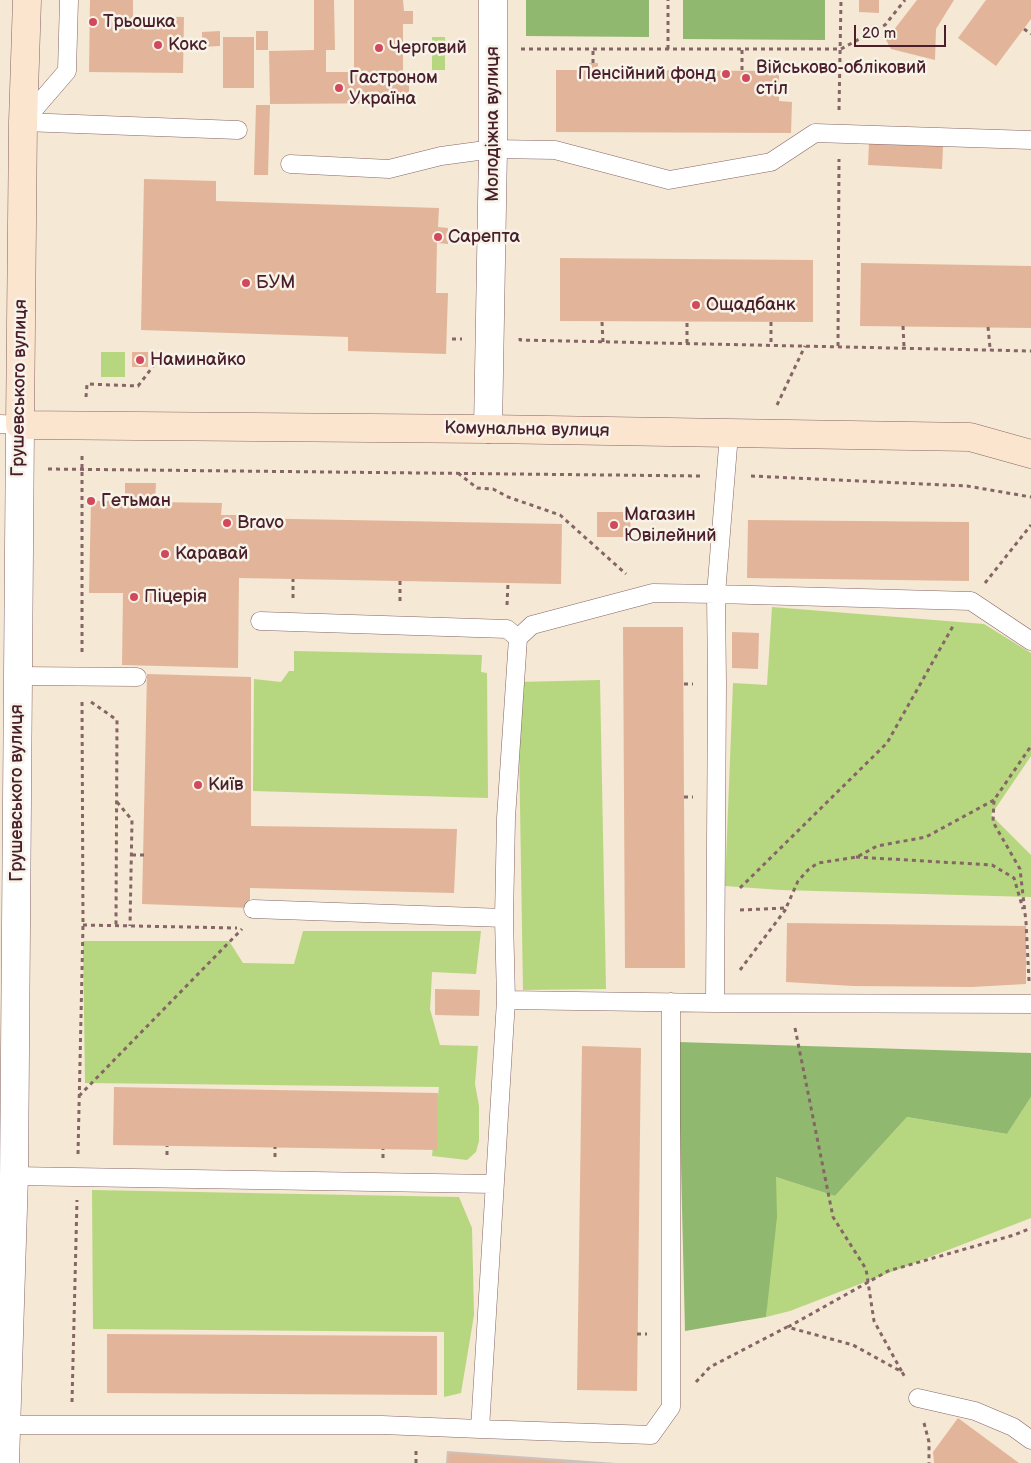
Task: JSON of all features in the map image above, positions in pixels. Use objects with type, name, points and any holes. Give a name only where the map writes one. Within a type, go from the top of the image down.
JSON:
[{"type":"main road","name":"Грушевського вулиця","points":[[10,425],[27,0]]},
{"type":"main road","name":"Комунальна вулиця","points":[[10,425],[488,429],[970,437],[1031,454]]},
{"type":"street","name":"Молодіжна вулиця","points":[[488,429],[493,149],[493,0]]},
{"type":"street","name":"Грушевського вулиця","points":[[5,1463],[14,1176],[20,469],[10,425]]},
{"type":"lane","points":[[23,122],[67,71],[69,0]]},
{"type":"lane","points":[[23,122],[238,130]]},
{"type":"lane","points":[[290,164],[389,169],[441,156],[493,149],[555,150],[669,180],[771,162],[815,133],[1031,140]]},
{"type":"lane","points":[[715,1002],[716,594],[724,476],[729,434]]},
{"type":"lane","points":[[480,1429],[506,1000],[504,918],[506,818],[518,638],[532,625],[654,593],[971,601],[1031,641]]},
{"type":"lane","points":[[260,621],[507,629],[518,638]]},
{"type":"lane","points":[[18,676],[137,677]]},
{"type":"lane","points":[[253,909],[504,918]]},
{"type":"lane","points":[[506,1000],[1030,1004]]},
{"type":"lane","points":[[6,1425],[382,1425],[651,1435],[671,1407],[671,1002]]},
{"type":"lane","points":[[14,1176],[494,1184]]},
{"type":"lane","points":[[918,1398],[975,1411],[1013,1427],[1031,1440]]},
{"type":"path","points":[[668,0],[668,49]]},
{"type":"path","points":[[838,346],[838,133],[841,0]]},
{"type":"path","points":[[521,48],[841,49],[885,25],[905,0]]},
{"type":"path","points":[[1024,29],[1031,34]]},
{"type":"path","points":[[521,39],[521,58]]},
{"type":"path","points":[[593,49],[593,63]]},
{"type":"path","points":[[742,49],[742,70]]},
{"type":"path","points":[[602,322],[602,342]]},
{"type":"path","points":[[687,322],[687,343]]},
{"type":"path","points":[[771,322],[771,345]]},
{"type":"path","points":[[903,326],[904,347]]},
{"type":"path","points":[[988,327],[990,348]]},
{"type":"path","points":[[520,330],[520,340],[1031,350]]},
{"type":"path","points":[[82,677],[81,469],[87,384],[138,386],[161,356]]},
{"type":"path","points":[[20,469],[724,476],[968,486],[1031,497]]},
{"type":"path","points":[[457,472],[477,488],[492,489],[508,497],[560,515],[597,550],[654,593]]},
{"type":"path","points":[[716,911],[887,744],[959,616],[1031,525]]},
{"type":"path","points":[[72,1425],[83,925],[82,696],[118,720],[116,925]]},
{"type":"path","points":[[853,857],[877,846],[926,837],[994,800],[1031,746]]},
{"type":"path","points":[[994,800],[993,822],[1020,869],[1026,924],[1030,1004]]},
{"type":"path","points":[[117,802],[132,820],[130,926]]},
{"type":"path","points":[[132,855],[144,855]]},
{"type":"path","points":[[715,1002],[786,908],[798,881],[809,869],[830,860],[853,857],[992,865],[1014,878],[1026,924],[1031,928]]},
{"type":"path","points":[[716,911],[786,908]]},
{"type":"path","points":[[79,1096],[242,928],[253,909]]},
{"type":"path","points":[[83,925],[242,928]]},
{"type":"path","points":[[790,1003],[833,1217],[866,1269],[874,1320],[918,1398],[929,1442],[929,1463]]},
{"type":"path","points":[[671,1407],[710,1367],[888,1271],[1031,1228]]},
{"type":"path","points":[[787,1327],[853,1345],[902,1372]]},
{"type":"shaded area","points":[[447,1451],[616,1463],[446,1463]]},
{"type":"green space","points":[[526,0],[649,0],[649,37],[526,36]]},
{"type":"green space","points":[[683,0],[825,0],[825,40],[683,39]]},
{"type":"green space","points":[[432,37],[445,37],[445,70],[432,70]]},
{"type":"green space","points":[[101,352],[125,352],[125,377],[101,377]]},
{"type":"green space","points":[[772,607],[984,624],[1031,653],[1031,756],[991,815],[1031,855],[1031,897],[781,890],[725,886],[733,683],[767,685]]},
{"type":"green space","points":[[294,651],[482,655],[481,672],[487,673],[488,798],[253,791],[254,679],[281,682],[289,671],[294,671]]},
{"type":"green space","points":[[600,680],[606,989],[523,990],[518,682]]},
{"type":"green space","points":[[303,931],[481,931],[476,974],[432,972],[430,1009],[440,1045],[478,1046],[475,1084],[479,1106],[479,1141],[476,1152],[467,1160],[432,1156],[439,1087],[85,1083],[83,941],[229,941],[243,963],[294,964]]},
{"type":"green space","points":[[678,1042],[1031,1053],[1031,1097],[1007,1134],[907,1117],[835,1196],[776,1177],[777,1217],[766,1317],[685,1331]]},
{"type":"green space","points":[[1031,1097],[1031,1218],[790,1311],[766,1317],[776,1177],[835,1196],[907,1117],[1007,1134]]},
{"type":"green space","points":[[92,1190],[459,1197],[472,1228],[474,1315],[461,1393],[444,1397],[444,1332],[93,1329]]},
{"type":"building","points":[[90,0],[133,0],[133,16],[184,17],[183,73],[89,72]]},
{"type":"building","points":[[314,0],[334,0],[335,50],[326,50],[326,72],[354,72],[354,0],[403,0],[404,11],[413,11],[413,24],[403,24],[403,72],[409,72],[409,103],[270,104],[269,51],[314,50]]},
{"type":"building","points":[[859,0],[879,0],[879,13],[859,12]]},
{"type":"building","points":[[917,0],[954,0],[936,29],[935,60],[891,49],[886,40]]},
{"type":"building","points":[[986,0],[1031,0],[1031,19],[996,66],[958,38]]},
{"type":"building","points":[[220,31],[220,46],[202,47],[202,32]]},
{"type":"building","points":[[256,31],[268,31],[268,50],[256,50]]},
{"type":"building","points":[[223,37],[254,37],[254,88],[223,88]]},
{"type":"building","points":[[589,63],[598,63],[598,70],[779,71],[779,101],[792,102],[791,133],[556,132],[556,70],[589,70]]},
{"type":"building","points":[[256,105],[270,105],[268,175],[254,175]]},
{"type":"building","points":[[869,142],[943,146],[942,169],[868,165]]},
{"type":"building","points":[[144,179],[216,181],[216,201],[439,208],[438,227],[448,228],[448,244],[437,243],[436,293],[448,293],[446,354],[348,351],[348,337],[141,330]]},
{"type":"building","points":[[560,258],[813,260],[813,322],[560,321]]},
{"type":"building","points":[[861,263],[1031,266],[1031,328],[860,326]]},
{"type":"building","name":"Наминайко","points":[[132,352],[148,352],[148,367],[132,367]]},
{"type":"building","points":[[125,483],[156,483],[155,502],[222,503],[221,515],[241,515],[241,518],[562,524],[561,584],[239,578],[238,668],[122,665],[123,593],[89,593],[91,501],[125,501]]},
{"type":"building","name":"Магазин Ювілейний","points":[[597,512],[630,512],[631,537],[597,537]]},
{"type":"building","points":[[748,520],[969,522],[969,581],[747,578]]},
{"type":"building","points":[[623,627],[683,627],[685,968],[625,968]]},
{"type":"building","points":[[732,632],[759,633],[758,669],[732,668]]},
{"type":"building","name":"Київ","points":[[147,674],[251,677],[251,826],[457,829],[454,893],[250,888],[250,908],[142,904]]},
{"type":"building","points":[[787,923],[1026,926],[1026,984],[972,987],[853,986],[786,982]]},
{"type":"building","points":[[435,989],[480,990],[479,1016],[435,1015]]},
{"type":"building","points":[[582,1046],[641,1048],[637,1391],[577,1390]]},
{"type":"building","points":[[114,1087],[438,1093],[437,1150],[113,1145]]},
{"type":"building","points":[[107,1334],[437,1336],[437,1395],[107,1393]]},
{"type":"building","points":[[958,1418],[1019,1463],[934,1463],[933,1452]]},
{"type":"building","points":[[449,1453],[564,1462],[564,1463],[448,1463]]},
{"type":"place","name":"Трьошка","points":[[93,22]]},
{"type":"place","name":"Кокс","points":[[158,45]]},
{"type":"place","name":"Черговий","points":[[379,48]]},
{"type":"place","name":"Пенсійний фонд","points":[[726,74]]},
{"type":"place","name":"Військово-обліковий стіл","points":[[746,78]]},
{"type":"place","name":"Гастроном Україна","points":[[339,88]]},
{"type":"place","name":"Сарепта","points":[[438,237]]},
{"type":"place","name":"БУМ","points":[[246,283]]},
{"type":"place","name":"Ощадбанк","points":[[696,305]]},
{"type":"place","name":"Наминайко","points":[[140,360]]},
{"type":"place","name":"Гетьман","points":[[91,501]]},
{"type":"place","name":"Bravo","points":[[227,523]]},
{"type":"place","name":"Магазин Ювілейний","points":[[614,525]]},
{"type":"place","name":"Каравай","points":[[165,554]]},
{"type":"place","name":"Піцерія","points":[[134,597]]},
{"type":"place","name":"Київ","points":[[198,785]]}]
